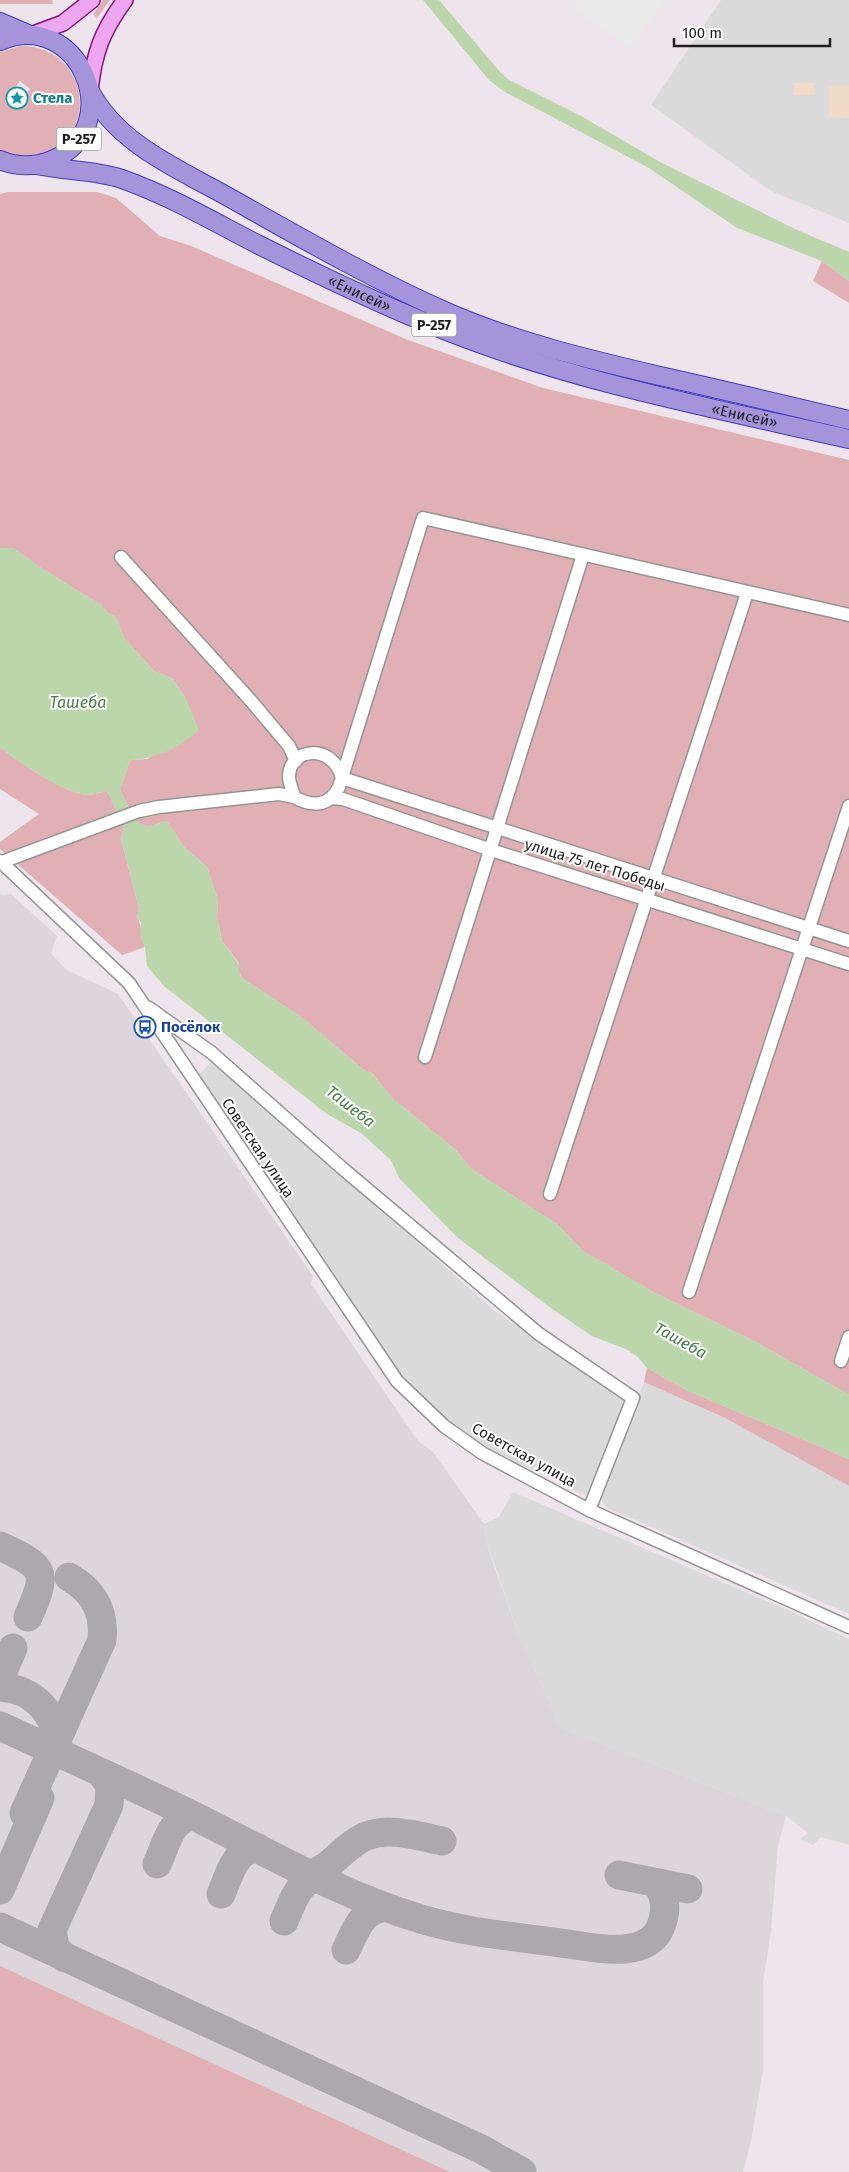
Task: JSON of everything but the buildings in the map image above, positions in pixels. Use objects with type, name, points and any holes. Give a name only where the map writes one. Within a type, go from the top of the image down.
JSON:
[{"type":"highway","points":[[0,22],[31,35]]},
{"type":"highway","name":"«Енисей»","points":[[0,41],[14,36],[31,35],[49,40],[67,50],[82,68],[90,91],[100,110],[109,121],[137,144],[308,242],[450,313],[530,342],[598,361],[849,420]]},
{"type":"highway","name":"«Енисей»","points":[[0,175],[64,153],[79,139],[89,118],[90,91]]},
{"type":"highway","name":"«Енисей»","points":[[0,160],[95,173],[120,179],[156,192],[307,270],[443,330],[526,360],[593,379],[849,439]]},
{"type":"main road","points":[[31,35],[63,23],[92,0]]},
{"type":"main road","points":[[90,91],[95,54],[101,39],[125,0]]},
{"type":"street","points":[[159,807],[279,794],[294,796],[315,804],[332,798],[342,778],[423,518],[849,615]]},
{"type":"street","points":[[425,1057],[584,555]]},
{"type":"street","points":[[121,557],[252,702],[289,746],[296,761]]},
{"type":"street","points":[[550,1194],[747,593]]},
{"type":"street","points":[[294,796],[289,778],[296,761],[302,756],[320,753],[335,762],[342,778]]},
{"type":"street","points":[[289,778],[269,787],[139,811],[1,861],[38,899],[110,964],[143,1003],[212,1053],[342,1168],[539,1334],[633,1398],[589,1510]]},
{"type":"street","name":"улица 75 лет Победы","points":[[342,778],[849,941]]},
{"type":"street","name":"улица 75 лет Победы","points":[[332,798],[343,799],[491,850],[802,947],[849,964]]},
{"type":"street","points":[[690,1292],[849,806]]},
{"type":"street","name":"Советская улица","points":[[143,1003],[189,1076],[397,1381],[444,1426],[482,1453],[589,1510],[849,1627]]},
{"type":"street","points":[[841,1361],[849,1337]]},
{"type":"shaded area","points":[[0,0],[52,0],[53,4],[0,4]]},
{"type":"shaded area","points":[[103,0],[110,0],[97,18],[93,14]]},
{"type":"shaded area","points":[[576,0],[665,0],[631,49],[571,7]]},
{"type":"shaded area","points":[[721,0],[849,0],[849,223],[771,191],[651,105]]},
{"type":"shaded area","points":[[21,46],[44,50],[61,61],[73,77],[79,95],[79,114],[72,132],[58,146],[37,155],[28,156],[13,155],[0,150],[0,52]],"holes":[[[20,81],[30,89],[15,109],[5,101]]]},
{"type":"shaded area","points":[[794,83],[815,83],[815,95],[794,95]]},
{"type":"shaded area","points":[[829,86],[849,86],[849,118],[829,117]]},
{"type":"shaded area","points":[[8,192],[97,192],[116,198],[160,236],[191,246],[408,340],[543,388],[849,460],[849,1395],[756,1342],[655,1293],[583,1251],[557,1224],[471,1169],[457,1151],[392,1098],[372,1073],[364,1070],[300,1016],[242,978],[239,971],[239,963],[222,941],[217,917],[218,900],[207,867],[184,847],[167,821],[147,827],[136,821],[120,790],[130,760],[148,759],[192,718],[186,699],[173,679],[154,671],[124,638],[116,617],[108,613],[101,605],[38,566],[13,548],[0,548],[0,194]]},
{"type":"shaded area","points":[[822,261],[849,281],[849,303],[813,281]]},
{"type":"shaded area","points":[[0,747],[56,784],[79,794],[93,795],[107,791],[124,826],[121,839],[139,909],[137,917],[145,947],[122,955],[0,849],[0,842],[39,814],[0,789]]},
{"type":"shaded area","points":[[0,894],[11,894],[57,936],[51,953],[65,969],[118,994],[313,1276],[311,1284],[418,1441],[433,1452],[484,1524],[486,1540],[494,1566],[519,1635],[561,1728],[786,1816],[778,1845],[771,1931],[763,1982],[763,2070],[751,2141],[743,2172],[0,2172]]},
{"type":"shaded area","points":[[212,1061],[495,1311],[626,1399],[589,1497],[566,1487],[568,1480],[542,1470],[537,1472],[483,1446],[441,1415],[395,1367],[195,1079]]},
{"type":"shaded area","points":[[647,1368],[686,1390],[849,1459],[849,1486],[725,1418],[644,1382]]},
{"type":"shaded area","points":[[644,1382],[725,1418],[849,1486],[849,1614],[606,1507],[599,1496]]},
{"type":"shaded area","points":[[513,1492],[792,1612],[849,1639],[849,1845],[821,1837],[813,1845],[800,1839],[808,1833],[786,1816],[561,1728],[519,1635],[486,1540],[484,1524],[499,1517]]},
{"type":"shaded area","points":[[0,1966],[450,2172],[0,2172]]},
{"type":"water","points":[[423,0],[439,0],[509,80],[581,116],[660,162],[797,230],[849,252],[849,281],[822,261],[737,228],[649,168],[505,92],[489,80]]},
{"type":"water","name":"Ташеба","points":[[0,548],[13,548],[38,566],[101,605],[108,613],[116,617],[124,638],[154,671],[173,679],[186,699],[199,730],[176,747],[158,755],[130,760],[120,790],[136,821],[147,827],[167,821],[184,847],[207,867],[218,900],[217,917],[222,941],[239,964],[242,978],[300,1016],[364,1070],[372,1073],[392,1098],[457,1151],[471,1169],[557,1224],[583,1251],[655,1293],[756,1342],[849,1395],[849,1459],[686,1390],[647,1368],[638,1357],[626,1349],[592,1336],[555,1311],[458,1238],[399,1178],[391,1160],[361,1133],[327,1114],[164,986],[147,966],[145,947],[140,937],[141,923],[137,917],[139,909],[121,839],[124,826],[107,791],[93,795],[79,794],[55,784],[0,747]]},
{"type":"taxiway","points":[[0,1546],[26,1559],[39,1572],[39,1589],[28,1617]]},
{"type":"taxiway","points":[[24,1813],[102,1640],[101,1620],[96,1603],[85,1589],[69,1577]]},
{"type":"taxiway","points":[[0,1678],[13,1648]]},
{"type":"taxiway","points":[[0,1687],[24,1693],[42,1706],[54,1726],[58,1750]]},
{"type":"taxiway","points":[[0,1726],[170,1804],[334,1886],[391,1909],[438,1924],[592,1948],[633,1948],[645,1944],[654,1937],[661,1926],[664,1915],[664,1898],[656,1883]]},
{"type":"taxiway","points":[[65,1958],[55,1947],[52,1930],[109,1805],[110,1785],[101,1773]]},
{"type":"taxiway","points":[[0,1890],[40,1798]]},
{"type":"taxiway","points":[[157,1864],[174,1827],[185,1818],[193,1816]]},
{"type":"taxiway","points":[[311,1874],[327,1866],[360,1839],[382,1832],[405,1833],[442,1841]]},
{"type":"taxiway","points":[[221,1894],[238,1858],[250,1849],[258,1848]]},
{"type":"taxiway","points":[[619,1875],[688,1889]]},
{"type":"taxiway","points":[[284,1921],[293,1900],[301,1888],[312,1879],[319,1878]]},
{"type":"taxiway","points":[[346,1950],[360,1922],[371,1912],[386,1907]]},
{"type":"taxiway","points":[[0,1927],[481,2149],[522,2172]]},
{"type":"place","name":"Стела","points":[[17,98]]},
{"type":"place","name":"Посёлок","points":[[145,1027]]}]
